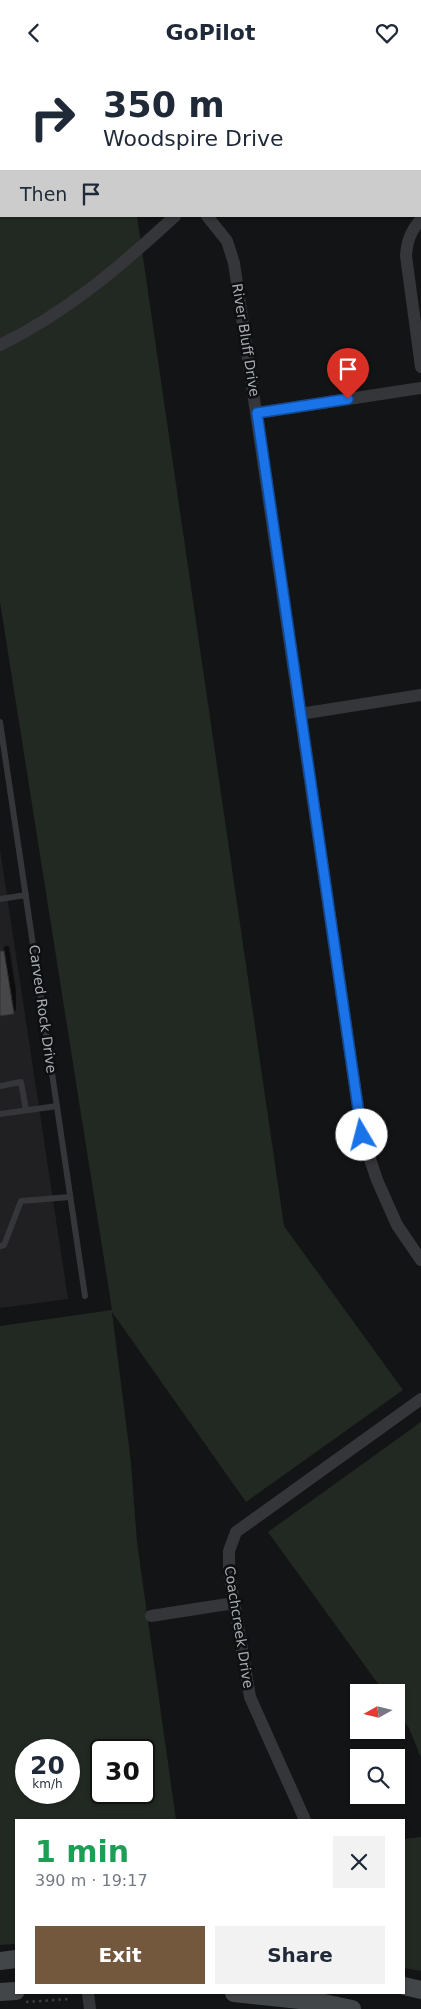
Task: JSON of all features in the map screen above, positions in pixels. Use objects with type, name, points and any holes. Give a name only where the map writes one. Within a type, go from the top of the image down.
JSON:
[{"type":"main road","points":[[0,1961],[15,1959]]},
{"type":"main road","points":[[405,1986],[421,1990]]},
{"type":"main road","points":[[0,1993],[18,1997]]},
{"type":"main road","points":[[245,1994],[319,2001],[352,2009]]},
{"type":"street","points":[[0,345],[49,318],[96,285],[174,217]]},
{"type":"street","name":"River Bluff Drive","points":[[208,217],[227,241],[234,263],[362,1135],[377,1179],[397,1225],[421,1260]]},
{"type":"street","points":[[421,219],[411,231],[407,243],[406,256],[421,367]]},
{"type":"street","points":[[257,413],[421,388]]},
{"type":"street","points":[[300,713],[421,695]]},
{"type":"street","name":"Coachcreek Drive","points":[[305,1819],[250,1697],[229,1572],[229,1551],[236,1532],[421,1399]]},
{"type":"street","points":[[150,1615],[234,1603]]},
{"type":"street","points":[[88,1994],[90,2009]]},
{"type":"lane","name":"Carved Rock Drive","points":[[0,722],[85,1296]]},
{"type":"lane","points":[[0,899],[26,895]]},
{"type":"lane","points":[[0,1086],[21,1082],[26,1110]]},
{"type":"lane","points":[[0,1114],[57,1106]]},
{"type":"lane","points":[[0,1245],[4,1245],[21,1201],[70,1197]]},
{"type":"path","points":[[18,1997],[70,1999]]},
{"type":"shaded area","points":[[0,217],[137,217],[284,1226],[403,1390],[246,1502],[112,1312],[131,1463],[137,1542],[176,1819],[15,1819],[15,1944],[0,1945],[0,1326],[112,1310],[0,602]]},
{"type":"shaded area","points":[[0,850],[68,1299],[0,1308]]},
{"type":"shaded area","points":[[421,1422],[421,1758],[405,1722],[405,1684],[378,1684],[268,1532]]},
{"type":"shaded area","points":[[421,1837],[421,1971],[405,1968],[405,1839]]},
{"type":"building","points":[[0,951],[4,951],[14,1014],[0,1016]]},
{"type":"route","points":[[348,399],[257,413],[362,1135]]}]
